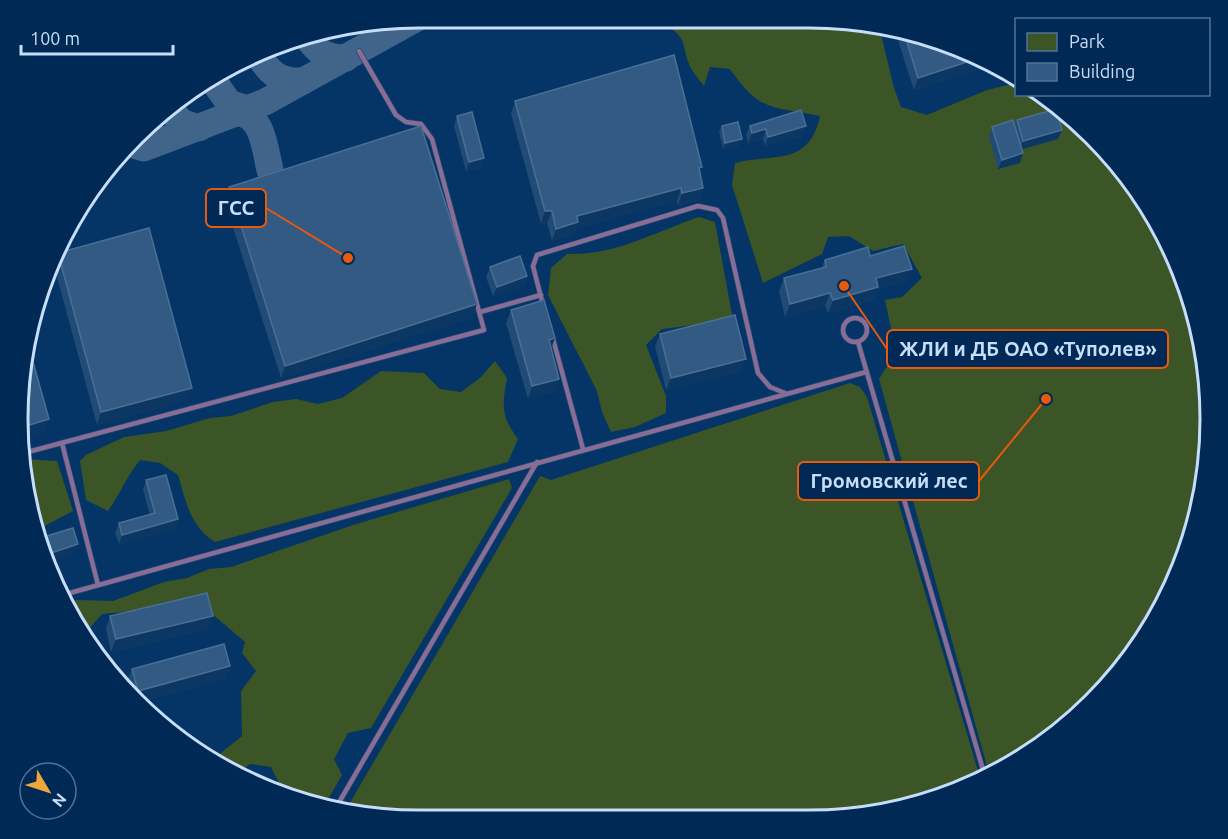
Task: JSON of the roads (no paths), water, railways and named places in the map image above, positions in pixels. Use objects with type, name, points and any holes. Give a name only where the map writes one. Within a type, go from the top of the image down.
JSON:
[{"type":"lane","points":[[30,451],[484,330],[432,139],[421,124],[406,122],[396,115],[359,51]]},
{"type":"lane","points":[[547,317],[533,266],[537,255],[698,206],[712,208],[723,218],[758,373],[770,387],[786,393]]},
{"type":"lane","points":[[480,312],[541,295]]},
{"type":"lane","points":[[855,318],[863,320],[867,328],[865,337],[858,342],[849,341],[844,334],[846,321],[855,318]]},
{"type":"lane","points":[[550,328],[583,449]]},
{"type":"lane","points":[[858,342],[983,769]]},
{"type":"lane","points":[[70,593],[866,372]]},
{"type":"lane","points":[[62,443],[98,585]]},
{"type":"lane","points":[[339,802],[537,462]]},
{"type":"place","name":"ГСС","points":[[348,258]]},
{"type":"place","name":"ЖЛИ и ДБ ОАО «Туполев»","points":[[844,286]]},
{"type":"place","name":"Громовский лес","points":[[1046,399]]}]
